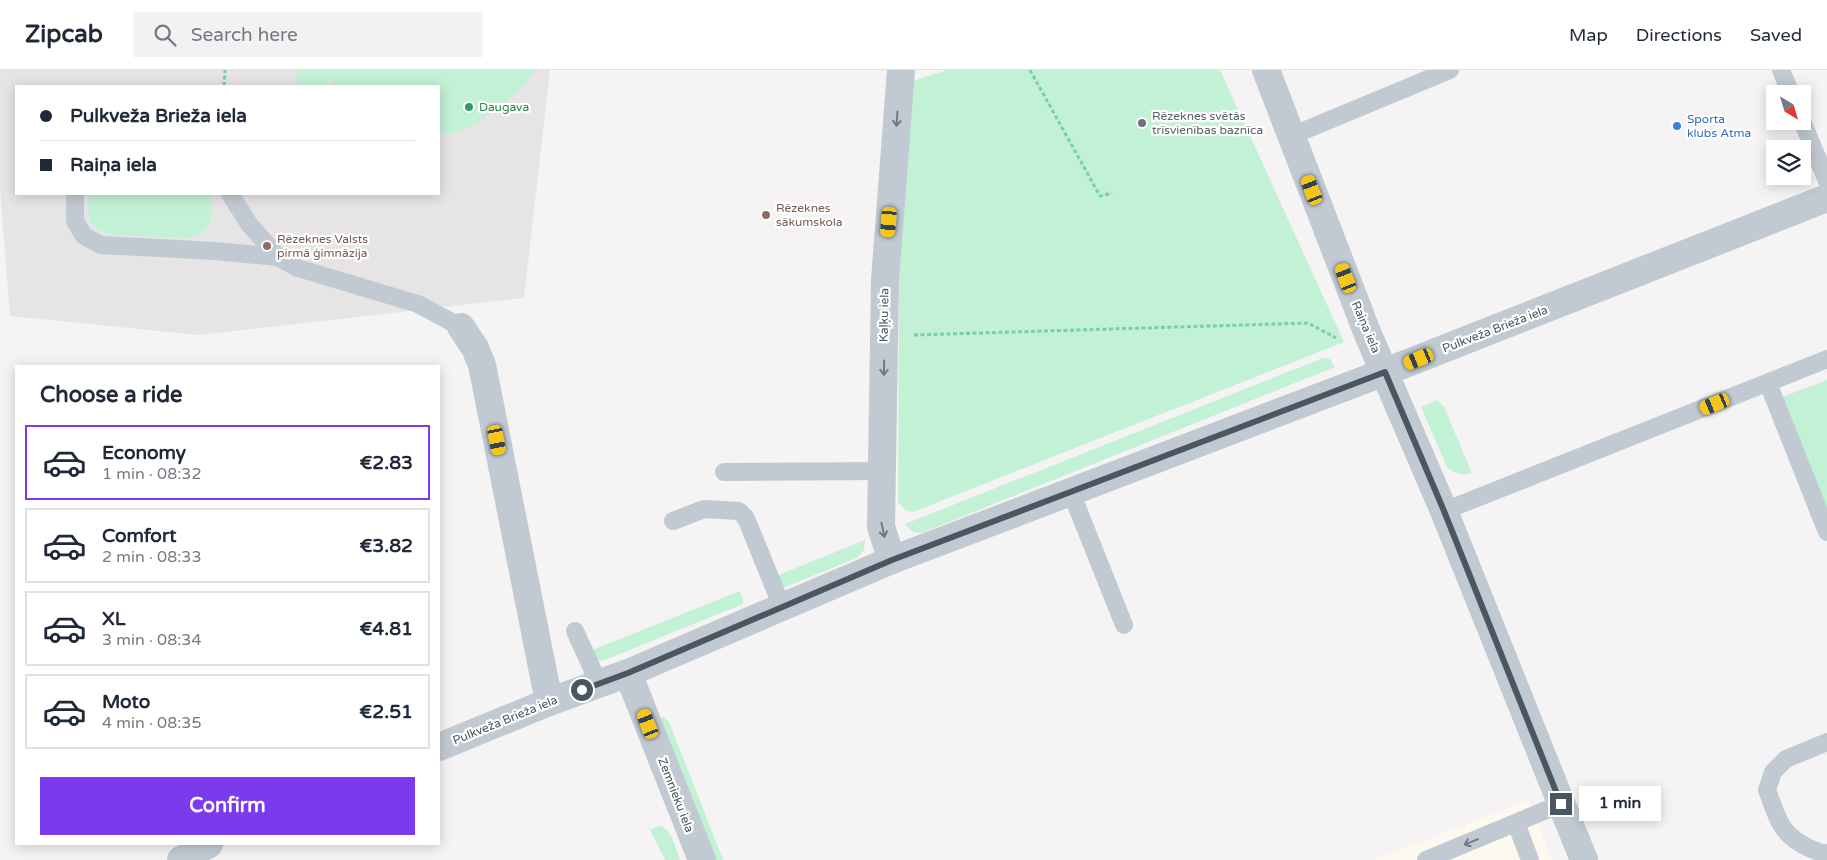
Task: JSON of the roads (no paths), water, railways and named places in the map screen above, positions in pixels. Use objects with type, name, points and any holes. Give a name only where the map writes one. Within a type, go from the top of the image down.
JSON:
[{"type":"street","name":"Kaļķu iela","points":[[892,560],[882,527],[885,280],[902,70]]},
{"type":"street","name":"Raiņa iela","points":[[1266,70],[1367,332],[1444,511],[1584,860]]},
{"type":"street","name":"Pulkveža Brieža iela","points":[[440,747],[549,702],[628,673],[892,560],[1385,372],[1827,198]]},
{"type":"street","points":[[461,327],[475,348],[482,365],[549,702]]},
{"type":"street","name":"Zemnieku iela","points":[[628,673],[702,860]]},
{"type":"street","points":[[181,860],[207,845]]},
{"type":"lane","points":[[1291,136],[1450,70]]},
{"type":"lane","points":[[1781,70],[1787,85]]},
{"type":"lane","points":[[1806,130],[1827,182]]},
{"type":"lane","points":[[75,195],[76,221],[84,236],[102,245],[215,251],[278,257]]},
{"type":"lane","points":[[231,195],[249,224],[278,257],[298,268],[418,304],[461,327]]},
{"type":"lane","points":[[1444,511],[1827,359]]},
{"type":"lane","points":[[1768,383],[1827,532]]},
{"type":"lane","points":[[724,472],[882,471]]},
{"type":"lane","points":[[1071,492],[1124,625]]},
{"type":"lane","points":[[674,521],[704,509],[739,511],[748,523],[782,607]]},
{"type":"lane","points":[[575,631],[599,684]]},
{"type":"lane","points":[[1827,742],[1786,760],[1773,772],[1767,790],[1784,831],[1799,843],[1822,854],[1827,853]]},
{"type":"lane","points":[[1426,860],[1561,804]]},
{"type":"lane","points":[[1516,823],[1530,860]]},
{"type":"place","name":"Daugava","points":[[469,107]]},
{"type":"place","name":"Rēzeknes svētās trīsvienības baznīca","points":[[1142,123]]},
{"type":"place","name":"Sporta klubs Atma","points":[[1677,126]]},
{"type":"place","name":"Rēzeknes sākumskola","points":[[766,215]]},
{"type":"place","name":"Rēzeknes Valsts pirmā ģimnāzija","points":[[267,246]]}]
